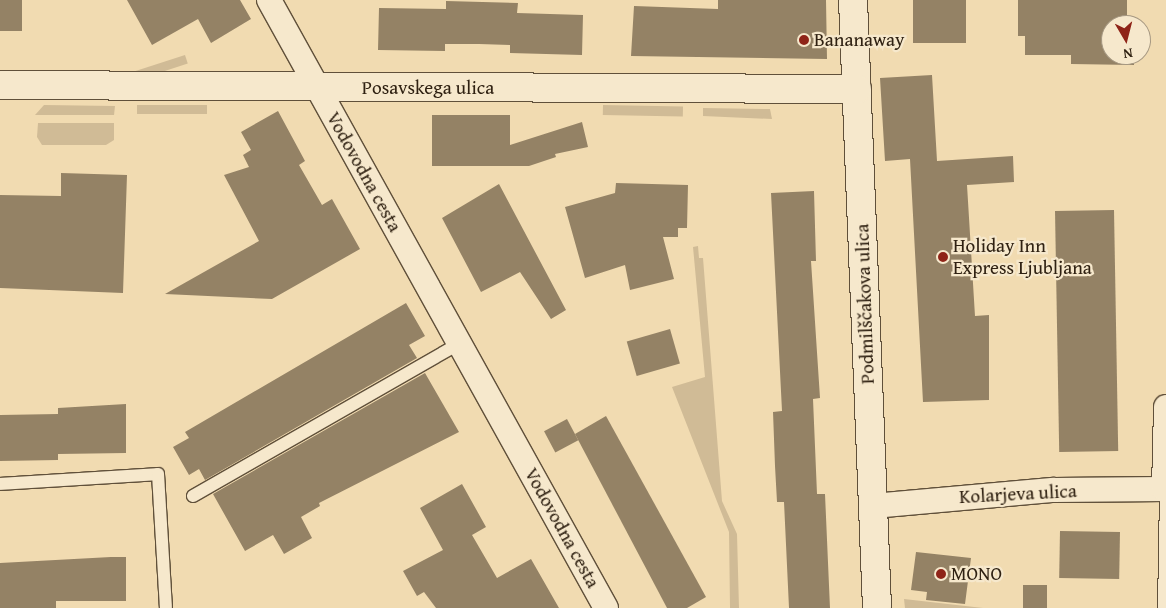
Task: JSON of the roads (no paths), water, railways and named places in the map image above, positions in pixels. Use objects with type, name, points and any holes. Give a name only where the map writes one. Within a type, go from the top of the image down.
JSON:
[{"type":"street","name":"Vodovodna cesta","points":[[269,0],[315,87],[460,343],[606,608]]},
{"type":"street","name":"Podmilščakova ulica","points":[[853,0],[876,608]]},
{"type":"street","name":"Posavskega ulica","points":[[0,85],[857,89]]},
{"type":"street","points":[[1165,489],[1166,407]]},
{"type":"street","name":"Kolarjeva ulica","points":[[873,506],[1054,490],[1165,489]]},
{"type":"lane","points":[[193,496],[460,343]]},
{"type":"lane","points":[[0,484],[158,474],[166,608]]},
{"type":"lane","points":[[1164,608],[1165,489]]},
{"type":"place","name":"Bananaway","points":[[804,40]]},
{"type":"place","name":"Holiday Inn Express Ljubljana","points":[[943,257]]},
{"type":"place","name":"MONO","points":[[941,574]]}]
